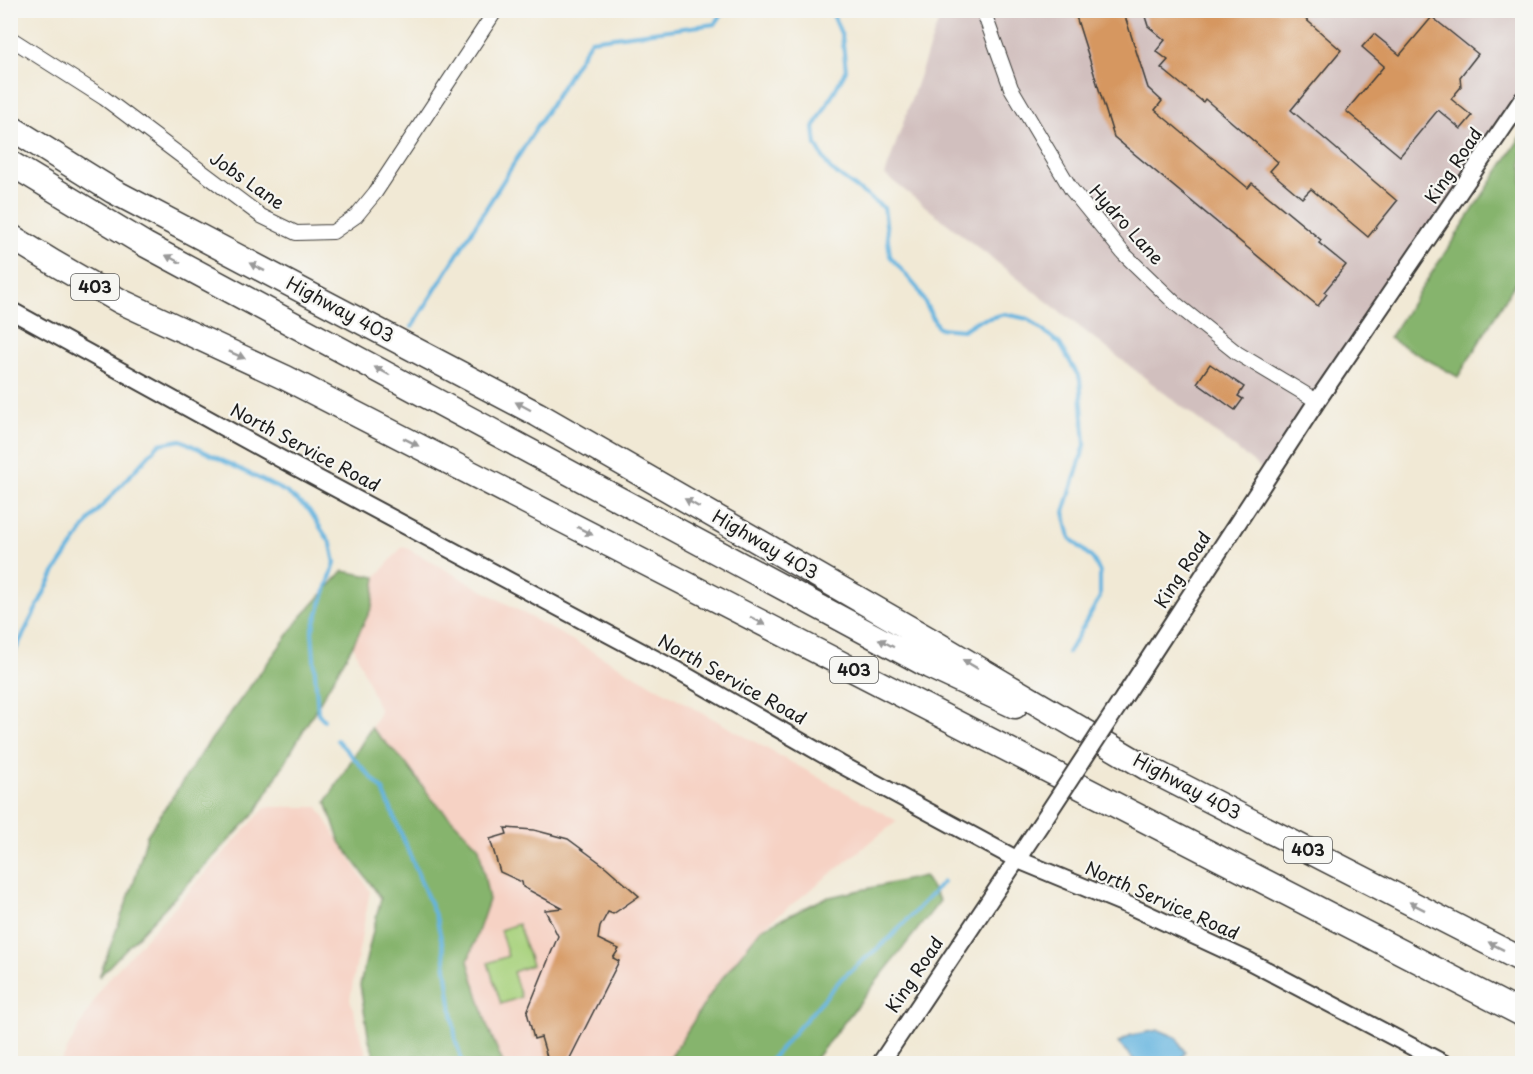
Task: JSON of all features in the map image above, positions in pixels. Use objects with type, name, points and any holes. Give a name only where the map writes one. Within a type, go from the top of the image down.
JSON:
[{"type":"highway","name":"Highway 403","points":[[10,127],[113,191],[537,414],[935,642],[1147,768],[1522,960]]},
{"type":"highway","points":[[10,163],[157,250],[919,660],[1147,768]]},
{"type":"highway","points":[[10,218],[112,288],[183,331]]},
{"type":"highway","name":"403","points":[[10,236],[120,301],[286,378],[1522,1014]]},
{"type":"street","name":"Jobs Lane","points":[[10,38],[104,98],[261,216],[296,233],[333,232],[356,216],[375,193],[496,10]]},
{"type":"street","name":"Hydro Lane","points":[[983,10],[1011,88],[1071,189],[1124,254],[1176,304],[1237,353],[1317,401]]},
{"type":"street","name":"King Road","points":[[880,1064],[1046,816],[1317,401],[1522,100]]},
{"type":"street","name":"North Service Road","points":[[10,310],[674,669],[840,764],[1016,859],[1130,906],[1249,961],[1445,1064]]},
{"type":"shaded area","points":[[942,11],[1522,11],[1522,94],[1263,470],[885,175]]},
{"type":"shaded area","points":[[403,546],[897,821],[761,929],[715,987],[667,1063],[503,1063],[487,1025],[468,961],[489,900],[432,799],[404,761],[371,728],[380,712],[353,645],[372,607],[376,577]]},
{"type":"shaded area","points":[[266,807],[318,807],[370,891],[350,999],[369,1063],[60,1063],[102,986]]},
{"type":"green space","points":[[1522,135],[1522,272],[1458,377],[1389,338]]},
{"type":"green space","points":[[343,571],[376,577],[372,607],[353,645],[256,812],[99,977],[134,882],[147,835],[207,745],[302,616]]},
{"type":"green space","points":[[371,728],[404,761],[432,799],[479,847],[489,900],[468,961],[487,1025],[503,1063],[377,1063],[369,1040],[360,985],[381,898],[340,842],[326,802]]},
{"type":"green space","points":[[924,876],[940,901],[812,1063],[667,1063],[715,987],[761,929],[825,898]]},
{"type":"green space","points":[[518,924],[532,965],[513,972],[521,997],[501,1004],[488,963],[508,956],[500,930]]},
{"type":"water","points":[[1159,1030],[1176,1037],[1185,1052],[1179,1063],[1137,1063],[1118,1043],[1131,1035]]},
{"type":"building","points":[[1074,10],[1123,10],[1148,88],[1162,101],[1155,110],[1248,188],[1252,183],[1321,240],[1319,243],[1346,265],[1324,292],[1327,294],[1318,306],[1114,137]]},
{"type":"building","points":[[1143,10],[1295,10],[1341,50],[1291,110],[1397,201],[1368,237],[1311,189],[1302,198],[1270,171],[1278,162],[1205,99],[1203,102],[1161,68],[1168,60],[1156,51],[1165,40],[1148,26]]},
{"type":"building","points":[[1432,17],[1478,54],[1460,77],[1461,87],[1451,99],[1472,116],[1461,129],[1438,110],[1400,156],[1346,111],[1384,66],[1362,47],[1374,34],[1400,55]]},
{"type":"building","points":[[1210,364],[1244,387],[1238,396],[1243,399],[1235,410],[1197,383]]},
{"type":"building","points":[[505,828],[534,830],[568,839],[606,867],[639,896],[613,914],[608,912],[600,927],[598,939],[619,949],[613,958],[619,961],[567,1064],[549,1064],[541,1037],[534,1039],[527,1012],[558,936],[545,910],[562,908],[523,887],[522,882],[500,872],[490,839],[507,834]]},
{"type":"waterway","points":[[412,327],[591,40],[715,24],[725,10]]},
{"type":"waterway","points":[[831,10],[842,36],[846,70],[814,128],[816,145],[830,169],[884,208],[890,256],[918,289],[938,328],[963,330],[977,321],[1005,314],[1028,319],[1060,344],[1080,379],[1085,445],[1064,512],[1070,538],[1093,559],[1100,572],[1100,597],[1068,653]]},
{"type":"waterway","points":[[10,661],[54,573],[92,517],[159,444],[181,440],[286,492],[309,510],[331,544],[335,563],[312,631],[318,713],[324,720]]},
{"type":"waterway","points":[[337,740],[383,790],[437,920],[444,952],[456,1042],[463,1064]]},
{"type":"waterway","points":[[767,1064],[842,978],[890,938],[943,882]]}]
